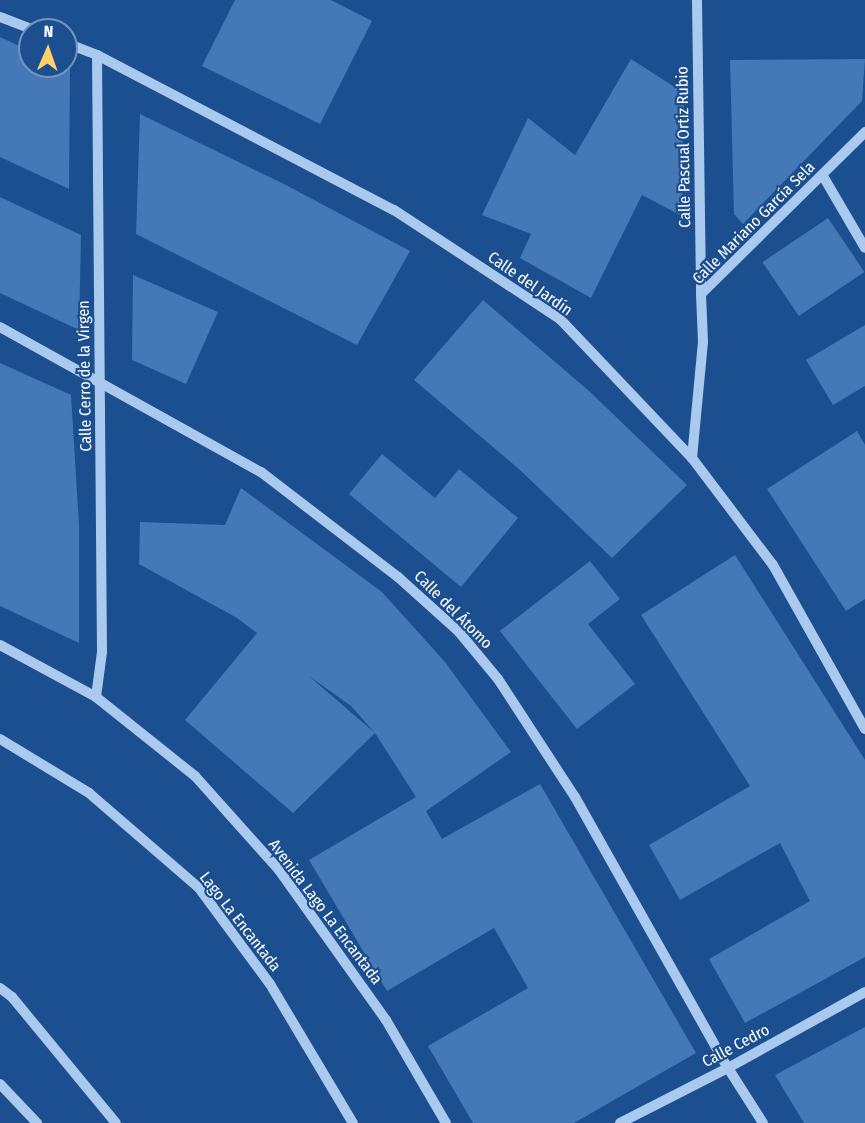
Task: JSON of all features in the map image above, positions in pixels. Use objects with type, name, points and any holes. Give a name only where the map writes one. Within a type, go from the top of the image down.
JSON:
[{"type":"street","name":"Calle Pascual Ortiz Rubio","points":[[697,0],[701,294]]},
{"type":"street","points":[[0,17],[18,24]]},
{"type":"street","name":"Calle del Jardín","points":[[78,48],[97,55],[394,210],[560,319],[692,458],[773,565],[865,729]]},
{"type":"street","name":"Calle Cerro de la Virgen","points":[[96,697],[102,652],[97,55]]},
{"type":"street","name":"Calle Mariano García Sela","points":[[692,458],[703,342],[701,294],[865,132]]},
{"type":"street","points":[[823,176],[865,248]]},
{"type":"street","name":"Calle del Átomo","points":[[0,327],[261,472],[398,577],[459,633],[498,679],[574,797],[728,1068],[763,1123]]},
{"type":"street","name":"Avenida Lago La Encantada","points":[[0,645],[96,697],[195,776],[279,870],[386,1020],[446,1123]]},
{"type":"street","name":"Lago La Encantada","points":[[0,739],[90,793],[199,888],[270,984],[353,1123]]},
{"type":"street","points":[[0,988],[12,997],[116,1123]]},
{"type":"street","name":"Calle Cedro","points":[[620,1123],[728,1068],[865,992]]},
{"type":"street","points":[[0,1084],[37,1123]]},
{"type":"building","points":[[235,0],[331,0],[372,21],[320,124],[202,66]]},
{"type":"building","points":[[0,37],[18,45],[18,78],[70,78],[69,189],[0,157]]},
{"type":"building","points":[[631,59],[684,93],[682,216],[642,195],[591,298],[520,258],[531,234],[482,215],[528,118],[575,155]]},
{"type":"building","points":[[865,59],[862,101],[743,224],[734,214],[730,60]]},
{"type":"building","points":[[140,114],[284,184],[410,251],[357,345],[136,234]]},
{"type":"building","points":[[0,197],[81,235],[79,330],[0,293]]},
{"type":"building","points":[[828,218],[864,272],[799,316],[763,262]]},
{"type":"building","points":[[133,275],[218,312],[186,384],[132,360]]},
{"type":"building","points":[[483,300],[589,391],[687,485],[612,558],[520,470],[414,380]]},
{"type":"building","points":[[865,325],[865,386],[833,405],[806,360]]},
{"type":"building","points":[[0,363],[71,395],[79,525],[79,643],[0,606]]},
{"type":"building","points":[[857,431],[865,445],[865,599],[846,611],[767,489]]},
{"type":"building","points":[[382,454],[435,498],[459,469],[518,518],[461,587],[349,494]]},
{"type":"building","points":[[241,488],[382,592],[445,662],[511,752],[426,811],[442,839],[540,784],[696,1053],[574,1123],[473,1123],[428,1046],[528,988],[494,928],[387,991],[309,860],[416,797],[375,733],[293,813],[185,720],[257,633],[237,618],[139,564],[140,522],[225,525]],"holes":[[[309,676],[351,706],[375,733]]]},
{"type":"building","points":[[735,555],[865,760],[865,957],[745,1023],[709,959],[810,901],[780,843],[680,900],[649,845],[750,786],[641,615]]},
{"type":"building","points":[[590,561],[620,599],[588,624],[635,684],[577,729],[500,631]]},
{"type":"building","points":[[865,1027],[865,1123],[804,1123],[775,1075]]}]
